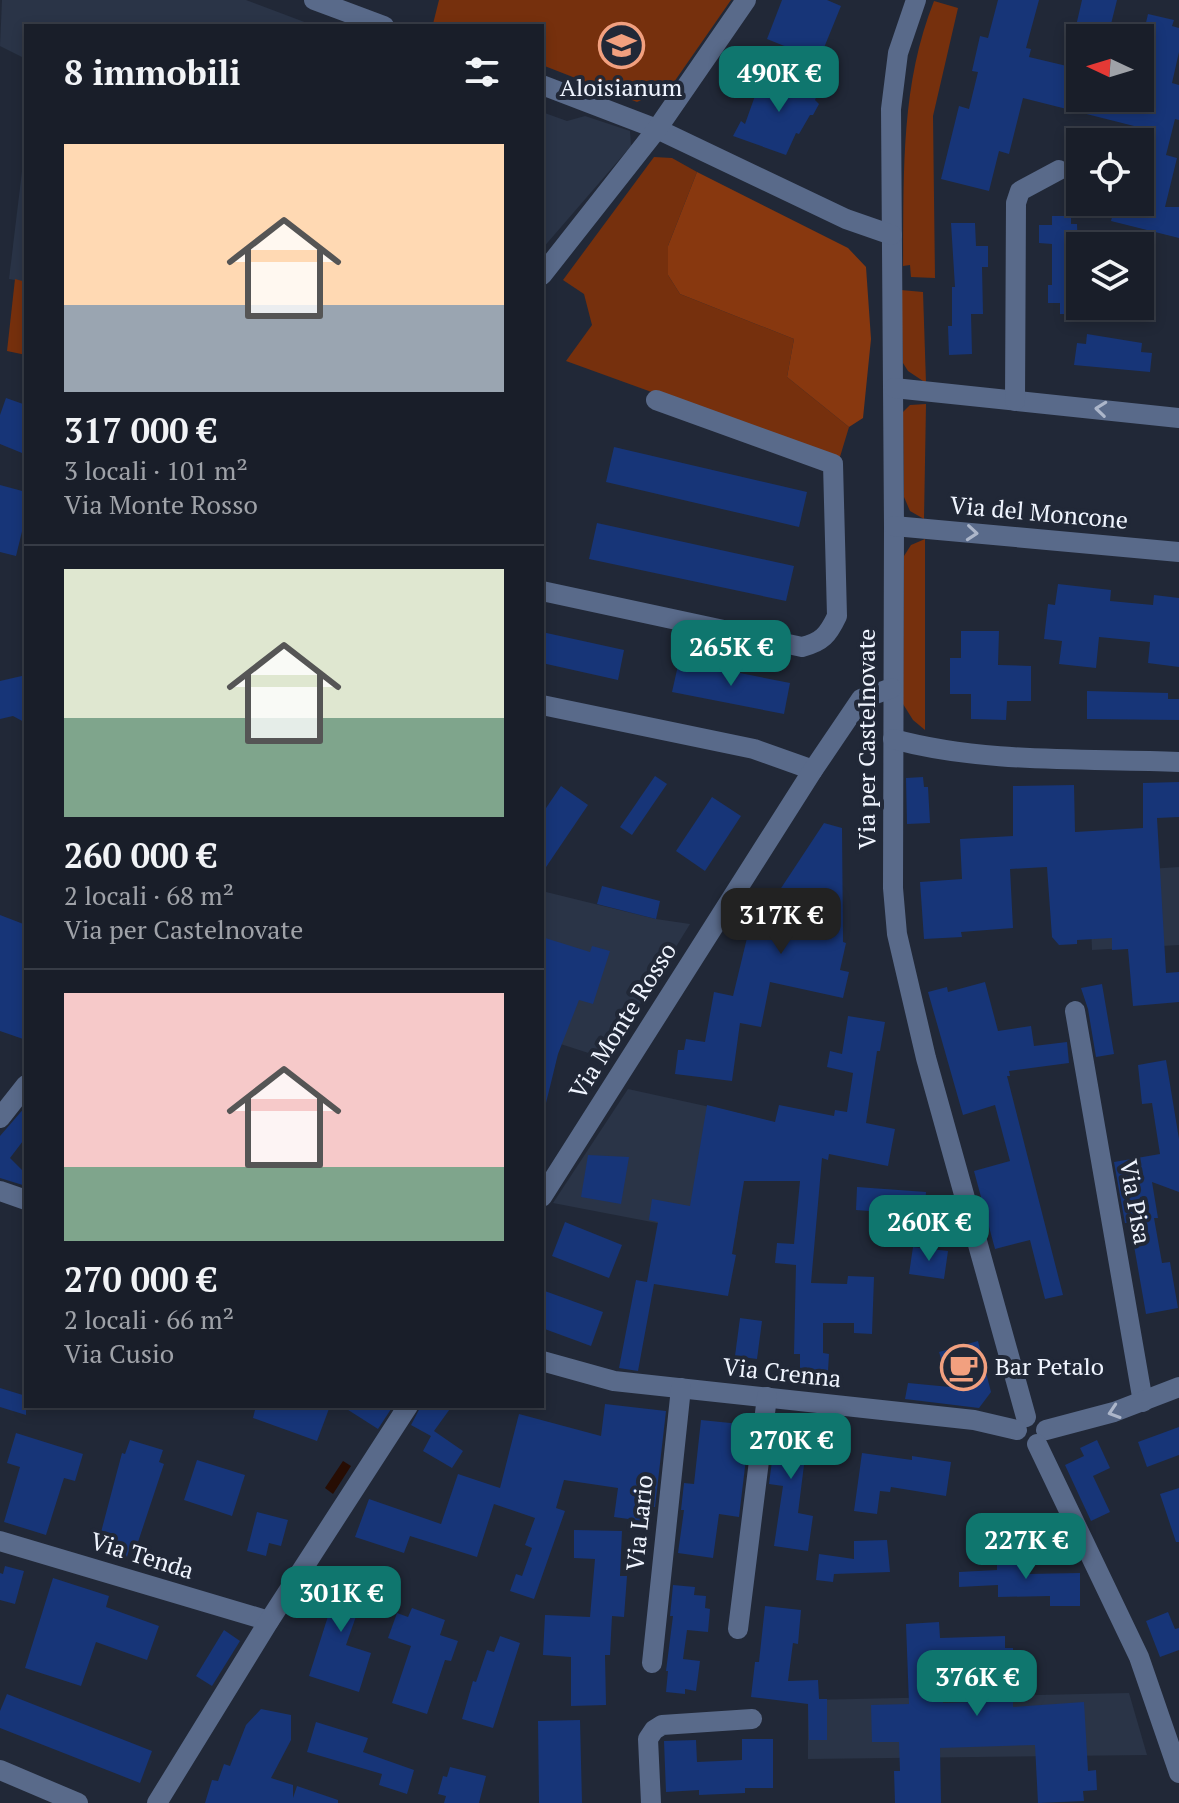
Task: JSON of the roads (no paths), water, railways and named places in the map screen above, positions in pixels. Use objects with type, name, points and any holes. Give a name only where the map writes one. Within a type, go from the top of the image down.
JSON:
[{"type":"street","points":[[314,0],[379,24]]},
{"type":"street","points":[[544,272],[657,129],[746,0]]},
{"type":"street","name":"Via per Castelnovate","points":[[916,0],[898,53],[891,109],[893,888],[897,934],[926,1058],[1022,1424]]},
{"type":"street","points":[[544,86],[657,129],[846,219],[892,235]]},
{"type":"street","points":[[1015,401],[1016,203],[1020,191],[1059,170]]},
{"type":"street","points":[[894,388],[1179,418]]},
{"type":"street","points":[[544,591],[802,647],[820,643],[829,633],[837,616],[833,464],[656,400]]},
{"type":"street","name":"Via del Moncone","points":[[894,526],[1179,552]]},
{"type":"street","name":"Via Monte Rosso","points":[[544,1194],[861,699],[892,688]]},
{"type":"street","points":[[544,705],[754,749],[813,770]]},
{"type":"street","points":[[893,739],[929,749],[967,754],[1179,762]]},
{"type":"street","name":"Via Pisa","points":[[1075,1011],[1143,1402]]},
{"type":"street","points":[[0,1118],[24,1088]]},
{"type":"street","points":[[0,1191],[24,1199]]},
{"type":"street","name":"Via Crenna","points":[[544,1362],[614,1381],[1022,1424]]},
{"type":"street","points":[[1022,1424],[1021,1441],[1026,1444],[1179,1387]]},
{"type":"street","name":"Via Lario","points":[[652,1663],[681,1388]]},
{"type":"street","points":[[738,1629],[767,1397]]},
{"type":"street","points":[[157,1803],[269,1621],[407,1408]]},
{"type":"street","points":[[1042,1437],[1139,1657],[1179,1773]]},
{"type":"street","name":"Via Tenda","points":[[0,1541],[269,1621]]},
{"type":"street","points":[[651,1803],[648,1739],[654,1730],[662,1725],[752,1719]]},
{"type":"street","points":[[0,1770],[78,1803]]},
{"type":"place","name":"Aloisianum","points":[[621,46]]},
{"type":"place","name":"Bar Petalo","points":[[964,1367]]}]
